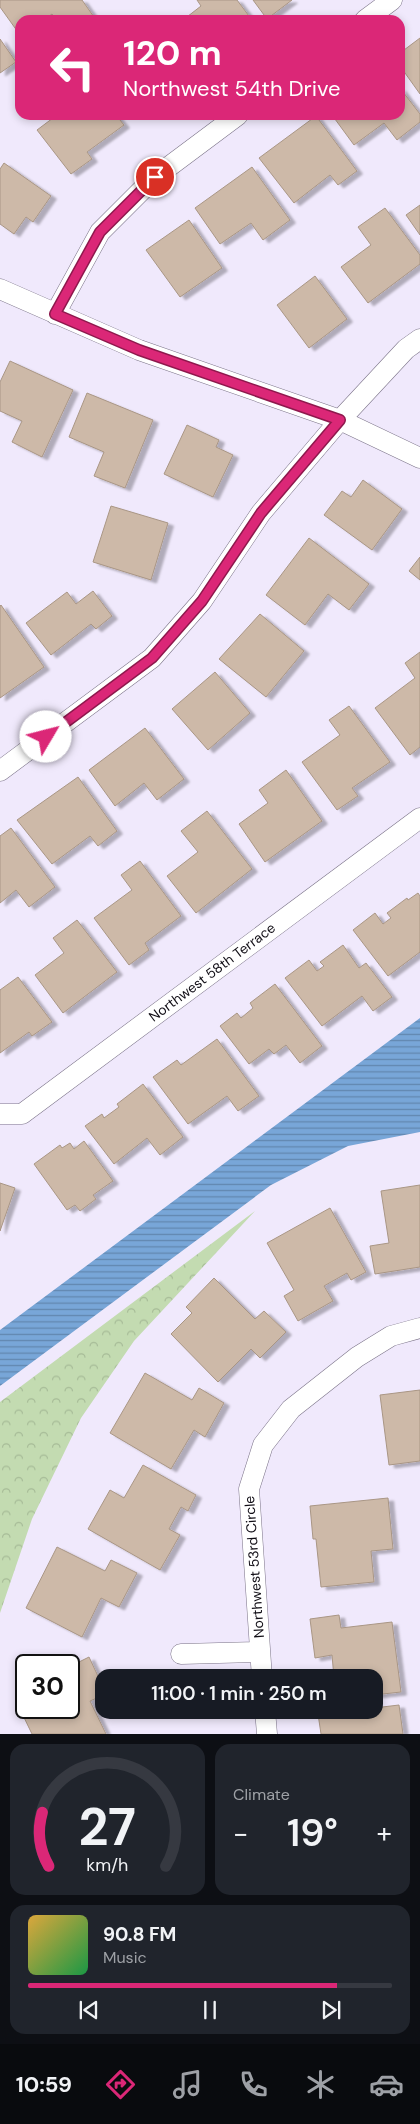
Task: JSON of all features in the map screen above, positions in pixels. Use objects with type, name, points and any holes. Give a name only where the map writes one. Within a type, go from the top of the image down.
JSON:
[{"type":"street","points":[[372,15],[392,0]]},
{"type":"street","points":[[55,314],[100,232],[155,177],[231,120]]},
{"type":"street","points":[[0,289],[139,350],[340,420],[420,458]]},
{"type":"street","points":[[0,771],[152,658],[202,601],[261,513],[340,420],[406,349],[420,339]]},
{"type":"street","name":"Northwest 58th Terrace","points":[[0,1114],[22,1114],[420,818]]},
{"type":"street","name":"Northwest 53rd Circle","points":[[261,1669],[249,1489],[263,1445],[290,1409],[357,1357],[391,1336],[420,1328]]},
{"type":"street","name":"Northwest 53rd Circle","points":[[181,1654],[260,1652]]},
{"type":"street","points":[[266,1719],[267,1734]]},
{"type":"green space","points":[[255,1211],[134,1341],[81,1418],[32,1519],[0,1613],[0,1402]]},
{"type":"water","points":[[420,1018],[420,1132],[348,1146],[271,1185],[0,1386],[0,1330]]},
{"type":"building","points":[[0,0],[82,0],[93,15],[15,15],[15,28],[0,7]]},
{"type":"building","points":[[197,0],[237,0],[248,15],[189,15],[201,6]]},
{"type":"building","points":[[253,0],[292,0],[272,15],[264,15]]},
{"type":"building","points":[[420,38],[420,94],[405,73],[405,49]]},
{"type":"building","points":[[0,39],[15,63],[0,73]]},
{"type":"building","points":[[405,94],[420,114],[420,122],[397,140],[384,123],[354,145],[336,120],[405,120]]},
{"type":"building","points":[[50,120],[120,120],[124,125],[87,152],[92,159],[71,174],[37,130]]},
{"type":"building","points":[[311,120],[319,120],[357,171],[338,185],[330,175],[294,203],[259,158]]},
{"type":"building","points":[[4,163],[51,196],[33,222],[26,217],[14,234],[0,224],[0,169]]},
{"type":"building","points":[[252,167],[290,220],[263,240],[251,223],[220,244],[195,208]]},
{"type":"building","points":[[420,205],[420,235],[406,215]]},
{"type":"building","points":[[385,208],[420,255],[420,264],[368,303],[341,267],[371,245],[358,227]]},
{"type":"building","points":[[189,220],[222,268],[180,297],[146,250]]},
{"type":"building","points":[[315,276],[347,319],[309,348],[277,305]]},
{"type":"building","points":[[10,361],[73,390],[42,457],[12,442],[22,421],[0,411],[0,382]]},
{"type":"building","points":[[87,393],[153,420],[125,488],[94,476],[104,452],[69,437]]},
{"type":"building","points":[[187,425],[219,440],[216,447],[233,455],[213,497],[164,474]]},
{"type":"building","points":[[363,480],[402,509],[372,550],[324,515],[342,491],[351,497]]},
{"type":"building","points":[[111,506],[168,523],[151,580],[93,562]]},
{"type":"building","points":[[309,538],[369,584],[349,610],[328,594],[305,625],[266,595]]},
{"type":"building","points":[[420,557],[420,580],[409,571]]},
{"type":"building","points":[[93,591],[112,616],[96,629],[91,624],[51,655],[26,623],[67,592],[76,604]]},
{"type":"building","points":[[0,606],[44,667],[0,698]]},
{"type":"building","points":[[260,614],[304,651],[266,697],[219,659]]},
{"type":"building","points":[[420,652],[420,747],[410,755],[375,708],[415,678],[405,663]]},
{"type":"building","points":[[215,672],[250,713],[208,750],[172,709]]},
{"type":"building","points":[[349,706],[390,762],[352,788],[358,796],[337,810],[302,762],[340,735],[329,720]]},
{"type":"building","points":[[145,728],[184,779],[157,800],[144,783],[115,806],[89,770]]},
{"type":"building","points":[[286,770],[322,821],[265,862],[239,824],[268,803],[259,790]]},
{"type":"building","points":[[78,777],[117,831],[98,846],[90,836],[52,864],[17,820]]},
{"type":"building","points":[[207,811],[252,869],[196,913],[167,876],[198,852],[181,831]]},
{"type":"building","points":[[11,828],[55,887],[29,907],[16,890],[0,903],[0,836]]},
{"type":"building","points":[[140,861],[181,916],[145,943],[149,950],[129,965],[94,918],[132,890],[121,875]]},
{"type":"building","points":[[418,893],[420,896],[420,952],[388,976],[353,930],[375,913],[383,924],[391,918],[387,913],[407,898],[408,900]]},
{"type":"building","points":[[77,920],[117,972],[63,1013],[35,975],[64,953],[53,938]]},
{"type":"building","points":[[343,945],[359,968],[366,963],[392,997],[373,1011],[362,996],[322,1026],[285,978],[309,960],[317,971],[324,966],[320,962]]},
{"type":"building","points":[[18,977],[52,1022],[32,1036],[29,1032],[0,1053],[0,990]]},
{"type":"building","points":[[275,984],[322,1046],[300,1063],[286,1045],[274,1054],[269,1049],[249,1064],[220,1026],[237,1013],[241,1018],[253,1008],[250,1003]]},
{"type":"building","points":[[217,1039],[259,1096],[238,1111],[227,1096],[188,1124],[153,1077],[177,1060],[181,1065]]},
{"type":"building","points":[[143,1084],[183,1137],[160,1155],[147,1138],[114,1164],[85,1126],[102,1114],[104,1118],[119,1107],[117,1104]]},
{"type":"building","points":[[84,1141],[113,1181],[93,1195],[96,1199],[80,1211],[75,1205],[67,1210],[34,1164],[60,1145],[62,1148],[70,1143],[74,1149]]},
{"type":"building","points":[[0,1183],[15,1188],[0,1231]]},
{"type":"building","points":[[420,1185],[420,1267],[375,1274],[370,1246],[389,1243],[381,1191]]},
{"type":"building","points":[[330,1208],[366,1272],[351,1280],[347,1273],[324,1286],[333,1301],[298,1321],[284,1296],[294,1290],[267,1243]]},
{"type":"building","points":[[214,1278],[255,1319],[264,1311],[286,1332],[260,1358],[251,1349],[218,1382],[171,1334],[192,1313],[186,1307]]},
{"type":"building","points":[[145,1373],[192,1400],[199,1388],[224,1403],[205,1437],[194,1430],[171,1469],[110,1433]]},
{"type":"building","points":[[420,1390],[420,1461],[389,1465],[380,1395]]},
{"type":"building","points":[[143,1465],[196,1495],[188,1511],[181,1507],[169,1529],[180,1535],[160,1570],[88,1529],[110,1490],[124,1498]]},
{"type":"building","points":[[388,1498],[393,1549],[371,1551],[374,1582],[321,1587],[316,1539],[313,1539],[310,1506]]},
{"type":"building","points":[[57,1547],[105,1571],[111,1560],[137,1573],[119,1607],[101,1598],[82,1637],[26,1608]]},
{"type":"building","points":[[339,1615],[341,1628],[392,1622],[401,1692],[383,1694],[383,1669],[333,1669],[332,1655],[315,1658],[310,1619]]},
{"type":"building","points":[[89,1657],[95,1670],[95,1699],[90,1701],[95,1711],[95,1719],[99,1719],[106,1734],[32,1734],[25,1719],[80,1719],[80,1662]]},
{"type":"building","points":[[399,1705],[403,1734],[321,1734],[319,1719],[383,1719],[383,1707]]},
{"type":"route","points":[[46,737],[152,658],[202,601],[261,513],[340,420],[139,350],[55,314],[100,232],[155,177]]}]
